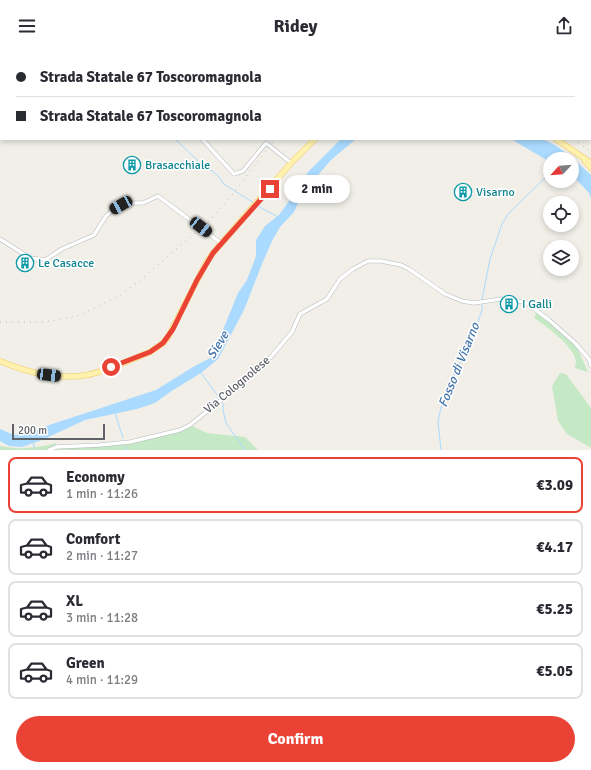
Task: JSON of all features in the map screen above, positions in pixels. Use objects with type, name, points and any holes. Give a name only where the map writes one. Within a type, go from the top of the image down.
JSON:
[{"type":"main road","points":[[0,361],[20,368],[49,375],[76,376],[100,371],[150,352],[163,343],[168,337],[206,263],[221,243],[291,163],[314,140]]},
{"type":"main road","points":[[558,140],[591,163]]},
{"type":"main road","points":[[564,143],[591,168]]},
{"type":"street","points":[[203,140],[234,174],[243,171],[266,143],[291,163]]},
{"type":"street","points":[[0,239],[30,258],[46,260],[62,249],[94,235],[106,216],[113,210],[127,203],[143,203],[158,196],[221,243]]},
{"type":"street","name":"Via Colognolese","points":[[49,450],[56,447],[130,442],[180,430],[190,425],[270,358],[292,332],[300,314],[327,299],[340,280],[353,269],[368,261],[401,264],[409,268],[445,294],[462,301],[474,303],[501,299],[525,302],[550,320],[575,343],[589,359],[591,366]]},
{"type":"green space","points":[[537,311],[575,343],[588,372],[575,368],[575,356],[571,350],[559,337],[534,318]]},
{"type":"green space","points":[[560,373],[566,374],[591,408],[591,448],[567,434],[558,421],[552,386]]},
{"type":"green space","points":[[190,425],[207,433],[245,437],[258,450],[0,450],[0,446],[20,448],[56,443],[56,446],[130,442],[180,430]]},
{"type":"water","name":"Sieve","points":[[340,140],[355,140],[331,160],[318,175],[301,196],[294,212],[280,227],[262,264],[244,310],[218,359],[201,373],[155,403],[137,409],[85,420],[42,440],[22,447],[9,446],[0,441],[0,429],[14,435],[31,431],[156,390],[212,357],[238,293],[247,280],[256,256],[256,240],[265,226],[279,215],[308,172]]},
{"type":"water","points":[[513,140],[544,140],[564,152],[543,152],[543,158]]},
{"type":"water","points":[[579,164],[591,175],[591,198],[589,193],[579,182]]},
{"type":"waterway","points":[[176,140],[198,161],[201,166],[212,171],[224,184],[254,203]]},
{"type":"waterway","name":"Fosso di Visarno","points":[[482,300],[490,259],[502,224],[509,213],[543,180]]},
{"type":"waterway","points":[[257,205],[278,217]]},
{"type":"waterway","name":"Fosso di Visarno","points":[[441,450],[438,421],[443,399],[473,336],[482,310],[482,305]]},
{"type":"waterway","points":[[201,373],[218,396]]},
{"type":"waterway","points":[[223,403],[226,423],[245,450]]},
{"type":"waterway","points":[[115,413],[123,438]]},
{"type":"waterway","points":[[33,443],[35,449]]},
{"type":"railway","points":[[0,322],[44,322],[78,316],[119,296],[137,283],[210,220],[232,195],[274,140]]},
{"type":"railway","points":[[574,140],[591,152]]},
{"type":"place","name":"Brasacchiale","points":[[132,165]]},
{"type":"place","name":"Visarno","points":[[463,192]]},
{"type":"place","name":"Le Casacce","points":[[25,263]]},
{"type":"place","name":"I Galli","points":[[509,304]]},
{"type":"route","points":[[111,367],[150,352],[163,343],[173,329],[206,263],[221,243],[270,189]]}]
